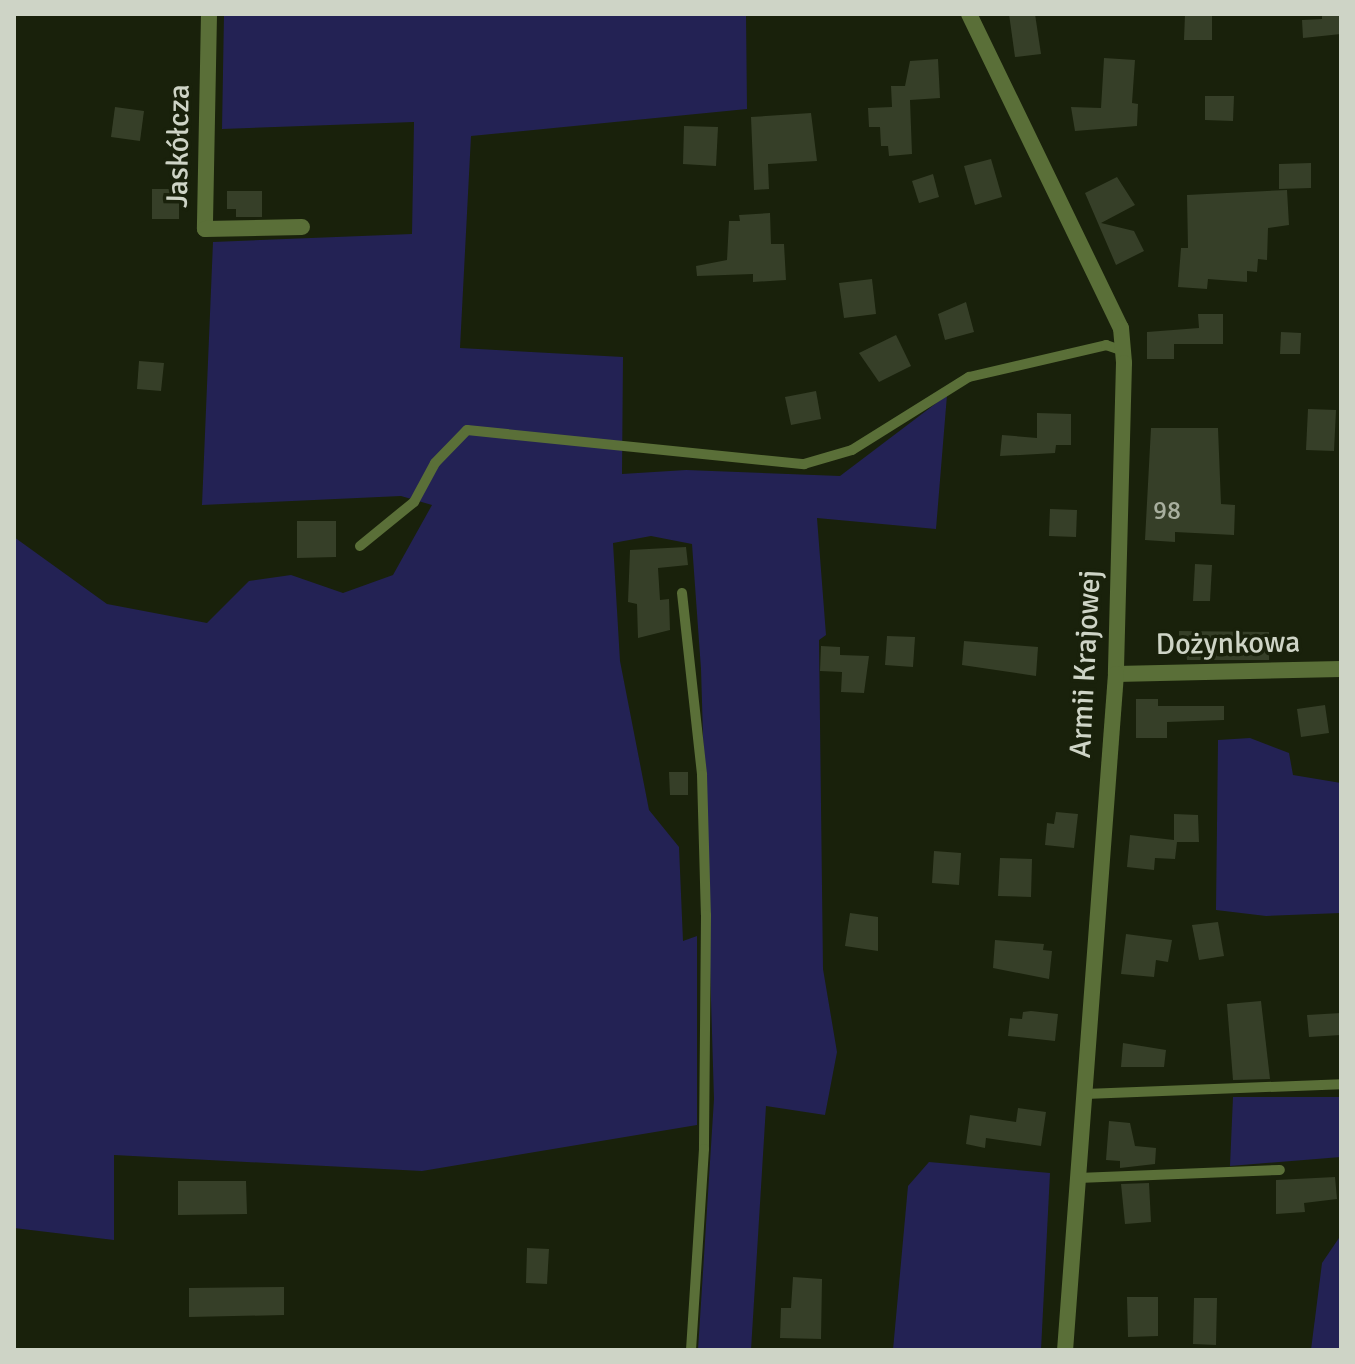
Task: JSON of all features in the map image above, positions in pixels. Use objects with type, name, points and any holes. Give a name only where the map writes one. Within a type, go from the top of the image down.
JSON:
[{"type":"street","name":"Jaskółcza","points":[[209,14],[205,229],[302,227]]},
{"type":"street","name":"Armii Krajowej","points":[[969,14],[1121,328],[1123,351],[1116,674],[1065,1350]]},
{"type":"street","name":"Dożynkowa","points":[[1116,674],[1341,669]]},
{"type":"lane","points":[[360,546],[414,502],[435,463],[467,430],[804,464],[852,450],[969,377],[1106,345],[1123,351]]},
{"type":"lane","points":[[682,593],[702,775],[706,915],[704,1149],[691,1350]]},
{"type":"lane","points":[[1085,1094],[1341,1084]]},
{"type":"lane","points":[[1078,1178],[1280,1170]]},
{"type":"shaded area","points":[[224,14],[746,14],[747,109],[471,136],[460,348],[623,357],[622,474],[686,470],[840,476],[947,395],[936,529],[817,518],[826,635],[819,640],[823,969],[837,1052],[825,1115],[766,1106],[751,1350],[698,1350],[714,1099],[701,669],[692,544],[651,536],[613,543],[620,661],[649,810],[679,847],[683,941],[697,936],[697,1125],[422,1171],[114,1155],[114,1240],[14,1228],[14,537],[107,604],[207,623],[249,581],[291,575],[343,593],[393,575],[432,505],[401,496],[202,505],[213,242],[412,234],[414,122],[222,129]]},
{"type":"shaded area","points":[[1250,738],[1289,753],[1293,775],[1341,783],[1341,913],[1266,916],[1216,910],[1218,740]]},
{"type":"shaded area","points":[[1233,1097],[1341,1097],[1341,1157],[1230,1166]]},
{"type":"shaded area","points":[[929,1162],[1050,1173],[1041,1350],[893,1350],[908,1186]]},
{"type":"shaded area","points":[[1341,1235],[1341,1350],[1311,1350],[1322,1263]]},
{"type":"building","points":[[1009,14],[1035,14],[1041,54],[1015,57]]},
{"type":"building","points":[[1185,14],[1212,14],[1212,40],[1184,40]]},
{"type":"building","points":[[1322,14],[1341,14],[1341,34],[1303,38],[1302,20],[1322,19]]},
{"type":"building","points":[[1104,58],[1135,60],[1132,103],[1138,104],[1137,126],[1075,131],[1071,107],[1101,108]]},
{"type":"building","points":[[938,59],[940,98],[910,100],[912,154],[889,156],[888,146],[881,146],[880,127],[869,127],[868,108],[892,107],[891,86],[905,86],[910,61]]},
{"type":"building","points":[[1205,96],[1234,96],[1233,121],[1205,120]]},
{"type":"building","points":[[115,107],[144,111],[140,141],[111,137]]},
{"type":"building","points":[[811,113],[817,161],[768,164],[769,189],[754,190],[751,117]]},
{"type":"building","points":[[684,126],[718,127],[716,166],[683,164]]},
{"type":"building","points":[[991,159],[1002,197],[975,205],[964,166]]},
{"type":"building","points":[[1311,163],[1311,188],[1279,189],[1279,164]]},
{"type":"building","points":[[933,174],[939,197],[919,203],[912,181]]},
{"type":"building","points":[[1117,177],[1135,205],[1101,223],[1134,231],[1144,251],[1116,265],[1085,193]]},
{"type":"building","points":[[152,189],[179,189],[179,219],[152,219]]},
{"type":"building","points":[[1287,190],[1289,225],[1268,228],[1267,260],[1258,259],[1257,272],[1247,271],[1247,282],[1208,279],[1207,289],[1178,287],[1181,248],[1188,248],[1187,195]]},
{"type":"building","points":[[227,191],[262,191],[262,217],[236,217],[236,209],[227,209]]},
{"type":"building","points":[[770,213],[771,244],[784,244],[786,280],[753,282],[753,274],[697,276],[696,266],[727,260],[729,221],[740,221],[739,215]]},
{"type":"building","points":[[872,279],[876,314],[844,318],[839,283]]},
{"type":"building","points":[[966,302],[974,332],[945,340],[938,314]]},
{"type":"building","points":[[1198,314],[1223,314],[1223,344],[1174,344],[1174,359],[1147,359],[1147,332],[1199,328]]},
{"type":"building","points":[[1281,332],[1301,333],[1300,354],[1280,354]]},
{"type":"building","points":[[896,335],[911,366],[879,382],[859,353]]},
{"type":"building","points":[[139,361],[164,363],[161,391],[137,389]]},
{"type":"building","points":[[816,391],[821,419],[791,425],[785,397]]},
{"type":"building","points":[[1308,409],[1336,410],[1334,451],[1306,450]]},
{"type":"building","points":[[1037,413],[1071,414],[1071,445],[1056,445],[1055,453],[1000,456],[1002,435],[1037,438]]},
{"type":"building","points":[[1151,428],[1218,428],[1221,504],[1235,505],[1234,535],[1175,532],[1175,542],[1145,540]]},
{"type":"building","points":[[1050,509],[1077,510],[1076,537],[1049,536]]},
{"type":"building","points":[[297,521],[336,521],[336,557],[297,558]]},
{"type":"building","points":[[686,547],[688,565],[658,568],[660,600],[669,599],[670,630],[638,638],[637,604],[628,602],[630,550]]},
{"type":"building","points":[[1195,564],[1212,565],[1210,601],[1193,601]]},
{"type":"building","points":[[1179,631],[1269,632],[1269,660],[1187,660],[1186,650],[1179,650]]},
{"type":"building","points":[[887,636],[915,637],[913,667],[885,665]]},
{"type":"building","points":[[964,641],[1038,647],[1036,676],[962,665]]},
{"type":"building","points":[[821,646],[840,647],[840,655],[869,656],[864,693],[841,692],[842,672],[820,671]]},
{"type":"building","points":[[1136,699],[1158,699],[1158,706],[1224,706],[1224,720],[1167,722],[1167,738],[1136,738]]},
{"type":"building","points":[[1325,705],[1329,733],[1301,737],[1297,709]]},
{"type":"building","points":[[669,772],[688,772],[688,795],[670,795]]},
{"type":"building","points":[[1056,812],[1078,814],[1074,848],[1045,845],[1047,823],[1054,824]]},
{"type":"building","points":[[1174,814],[1198,815],[1199,842],[1177,842],[1175,859],[1155,858],[1154,870],[1127,867],[1130,835],[1174,840]]},
{"type":"building","points":[[934,851],[961,853],[959,885],[932,883]]},
{"type":"building","points":[[1000,858],[1032,859],[1031,897],[998,896]]},
{"type":"building","points":[[850,913],[878,917],[878,951],[845,946]]},
{"type":"building","points":[[1218,922],[1224,956],[1199,960],[1192,925]]},
{"type":"building","points":[[1126,934],[1172,940],[1168,962],[1156,960],[1154,977],[1121,974]]},
{"type":"building","points":[[995,940],[1044,944],[1043,950],[1052,951],[1049,979],[993,968]]},
{"type":"building","points":[[1261,1001],[1270,1079],[1233,1080],[1227,1004]]},
{"type":"building","points":[[1023,1012],[1058,1014],[1055,1041],[1008,1036],[1010,1018],[1022,1019]]},
{"type":"building","points":[[1341,1013],[1341,1035],[1309,1037],[1307,1015]]},
{"type":"building","points":[[1123,1043],[1166,1050],[1164,1067],[1121,1067]]},
{"type":"building","points":[[1018,1108],[1046,1112],[1041,1146],[986,1138],[985,1148],[966,1144],[970,1115],[1016,1122]]},
{"type":"building","points":[[1109,1121],[1130,1123],[1135,1146],[1156,1148],[1155,1164],[1120,1168],[1120,1161],[1106,1160]]},
{"type":"building","points":[[1335,1177],[1337,1199],[1304,1203],[1305,1212],[1276,1214],[1276,1180]]},
{"type":"building","points":[[178,1181],[246,1181],[247,1214],[178,1215]]},
{"type":"building","points":[[1149,1183],[1151,1222],[1125,1224],[1121,1184]]},
{"type":"building","points":[[527,1248],[549,1249],[547,1284],[526,1283]]},
{"type":"building","points":[[793,1277],[822,1279],[821,1339],[780,1338],[781,1308],[791,1308]]},
{"type":"building","points":[[284,1287],[284,1315],[189,1317],[189,1288]]},
{"type":"building","points":[[1127,1297],[1158,1297],[1158,1336],[1128,1337]]},
{"type":"building","points":[[1194,1298],[1217,1298],[1216,1345],[1193,1344]]}]
